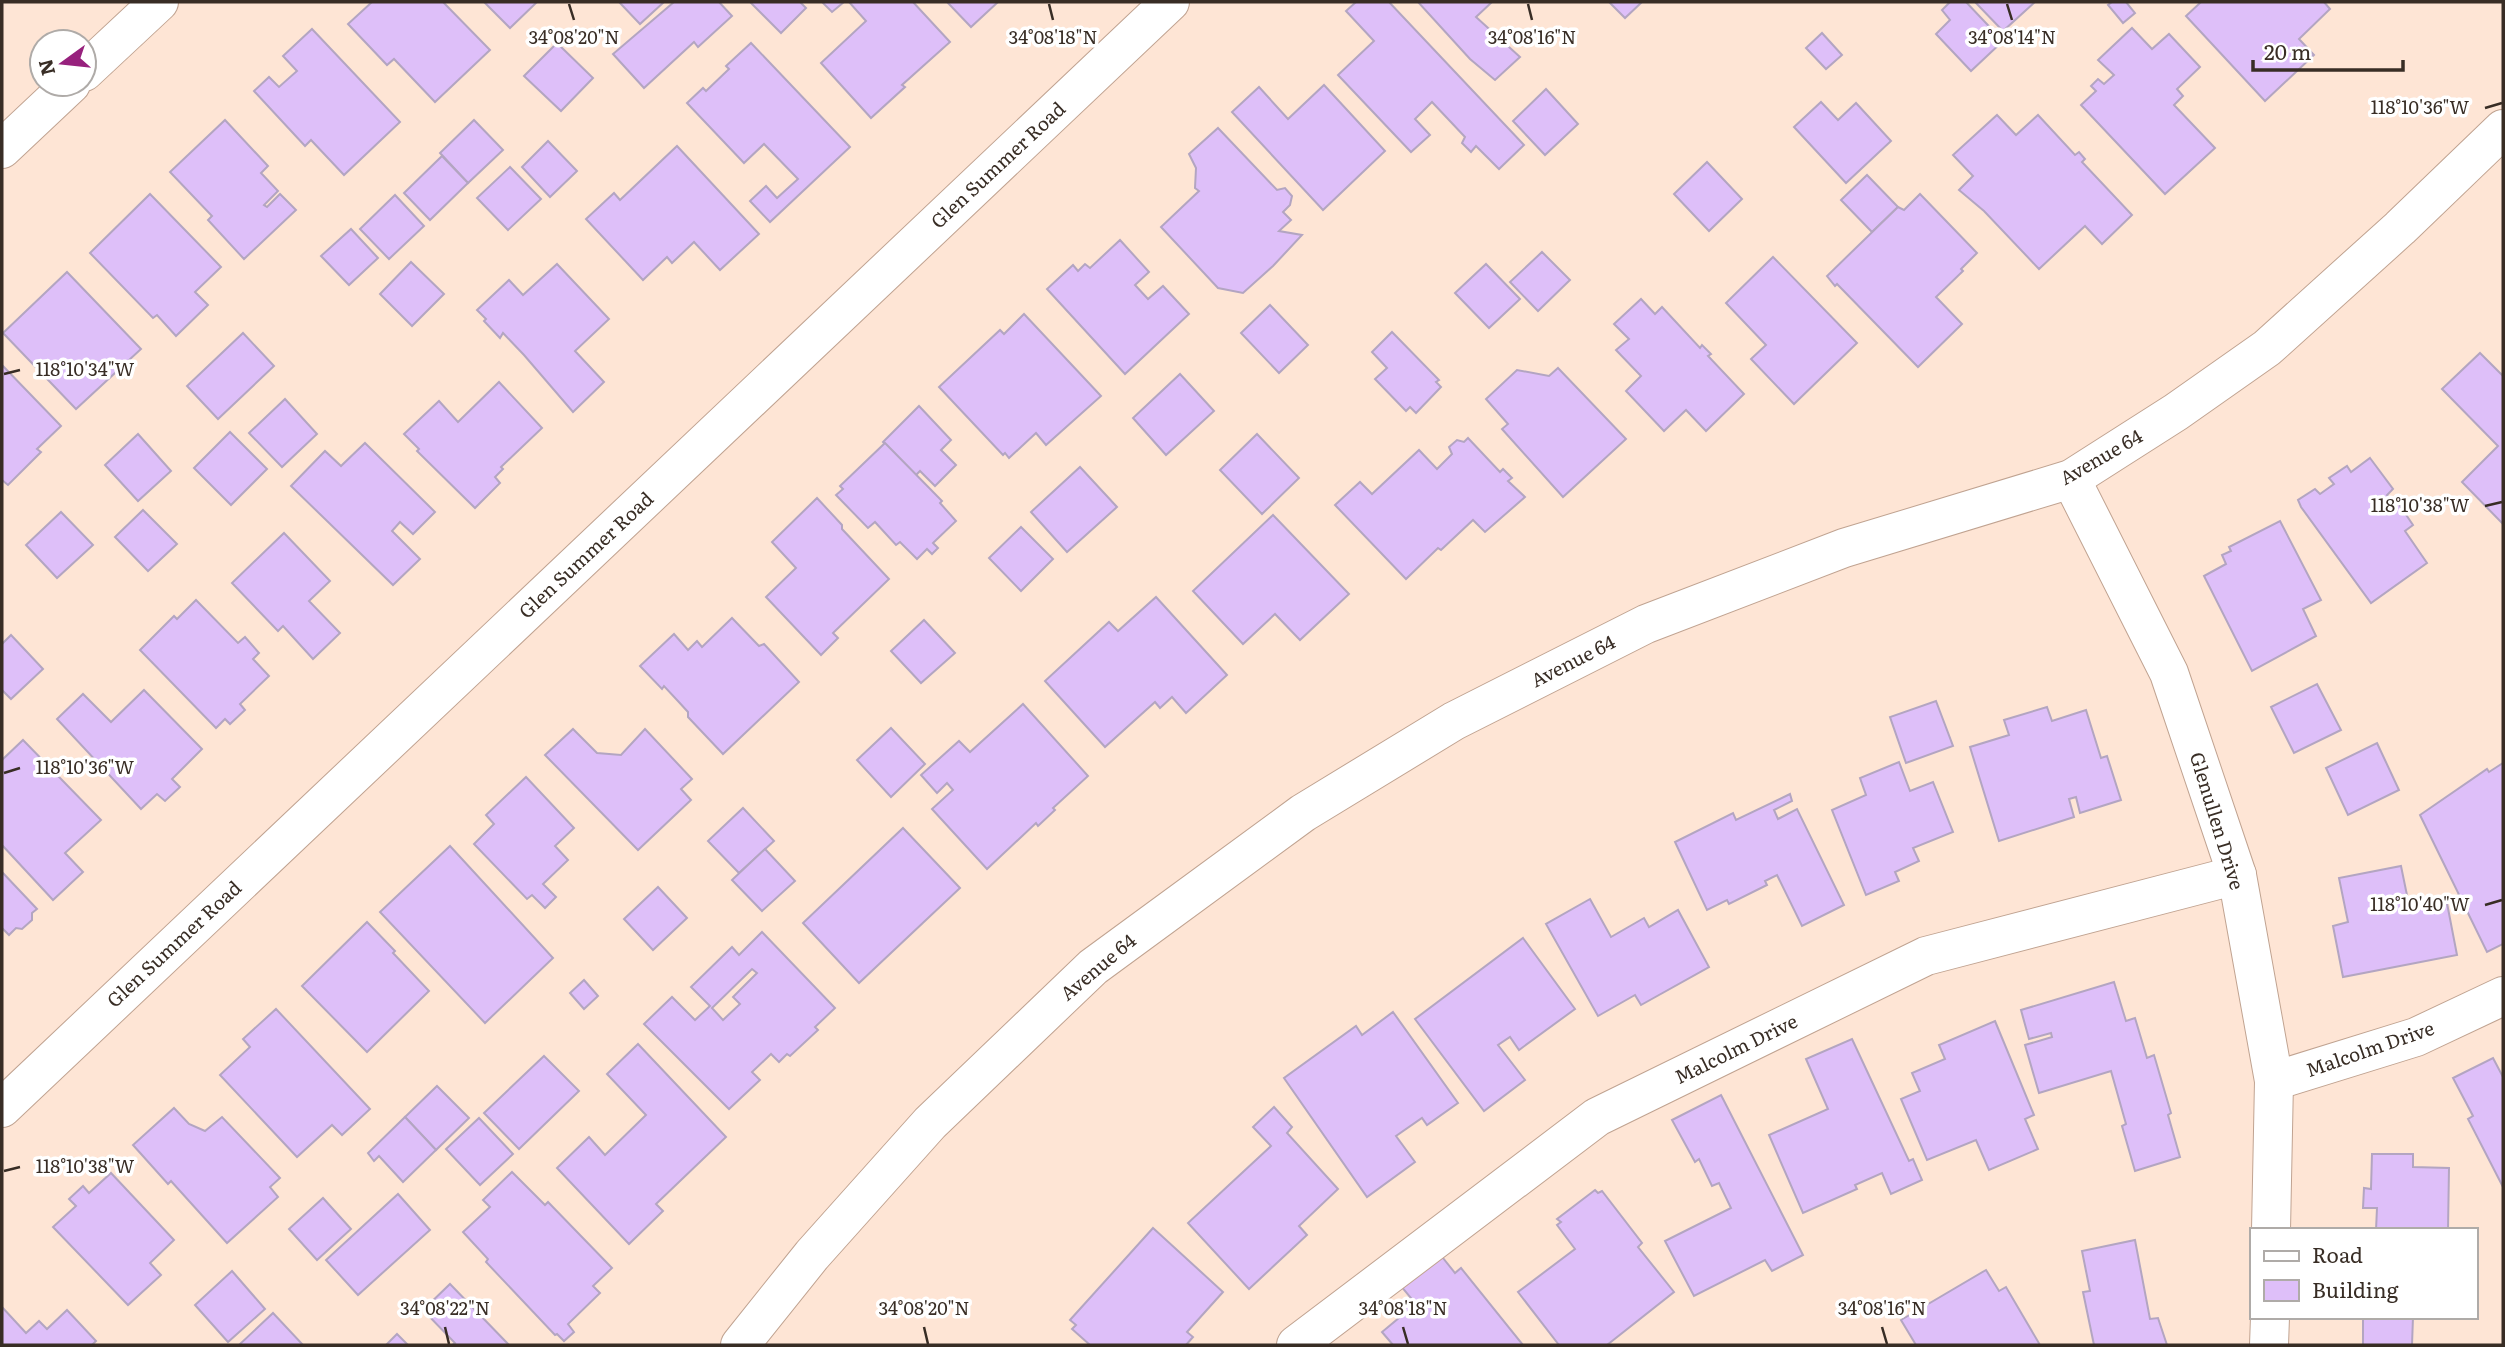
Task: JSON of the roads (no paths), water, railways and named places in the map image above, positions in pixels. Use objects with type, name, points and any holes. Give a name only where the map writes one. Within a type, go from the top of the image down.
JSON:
[{"type":"street","points":[[98,59],[159,2]]},
{"type":"street","name":"Glen Summer Road","points":[[2,1108],[1170,2]]},
{"type":"street","points":[[2,149],[56,98]]},
{"type":"street","name":"Avenue 64","points":[[740,1345],[812,1255],[930,1123],[1084,976],[1303,813],[1454,721],[1646,624],[1844,548],[2071,479],[2176,412],[2267,348],[2400,228],[2503,129]]},
{"type":"street","name":"Glenullen Drive","points":[[2071,479],[2169,673],[2237,875],[2274,1081],[2271,1228]]},
{"type":"street","name":"Malcolm Drive","points":[[1296,1345],[1597,1117],[1609,1111],[1926,956],[2237,875]]},
{"type":"street","name":"Malcolm Drive","points":[[2274,1081],[2416,1037],[2503,996]]},
{"type":"street","points":[[2269,1345],[2270,1319]]}]
